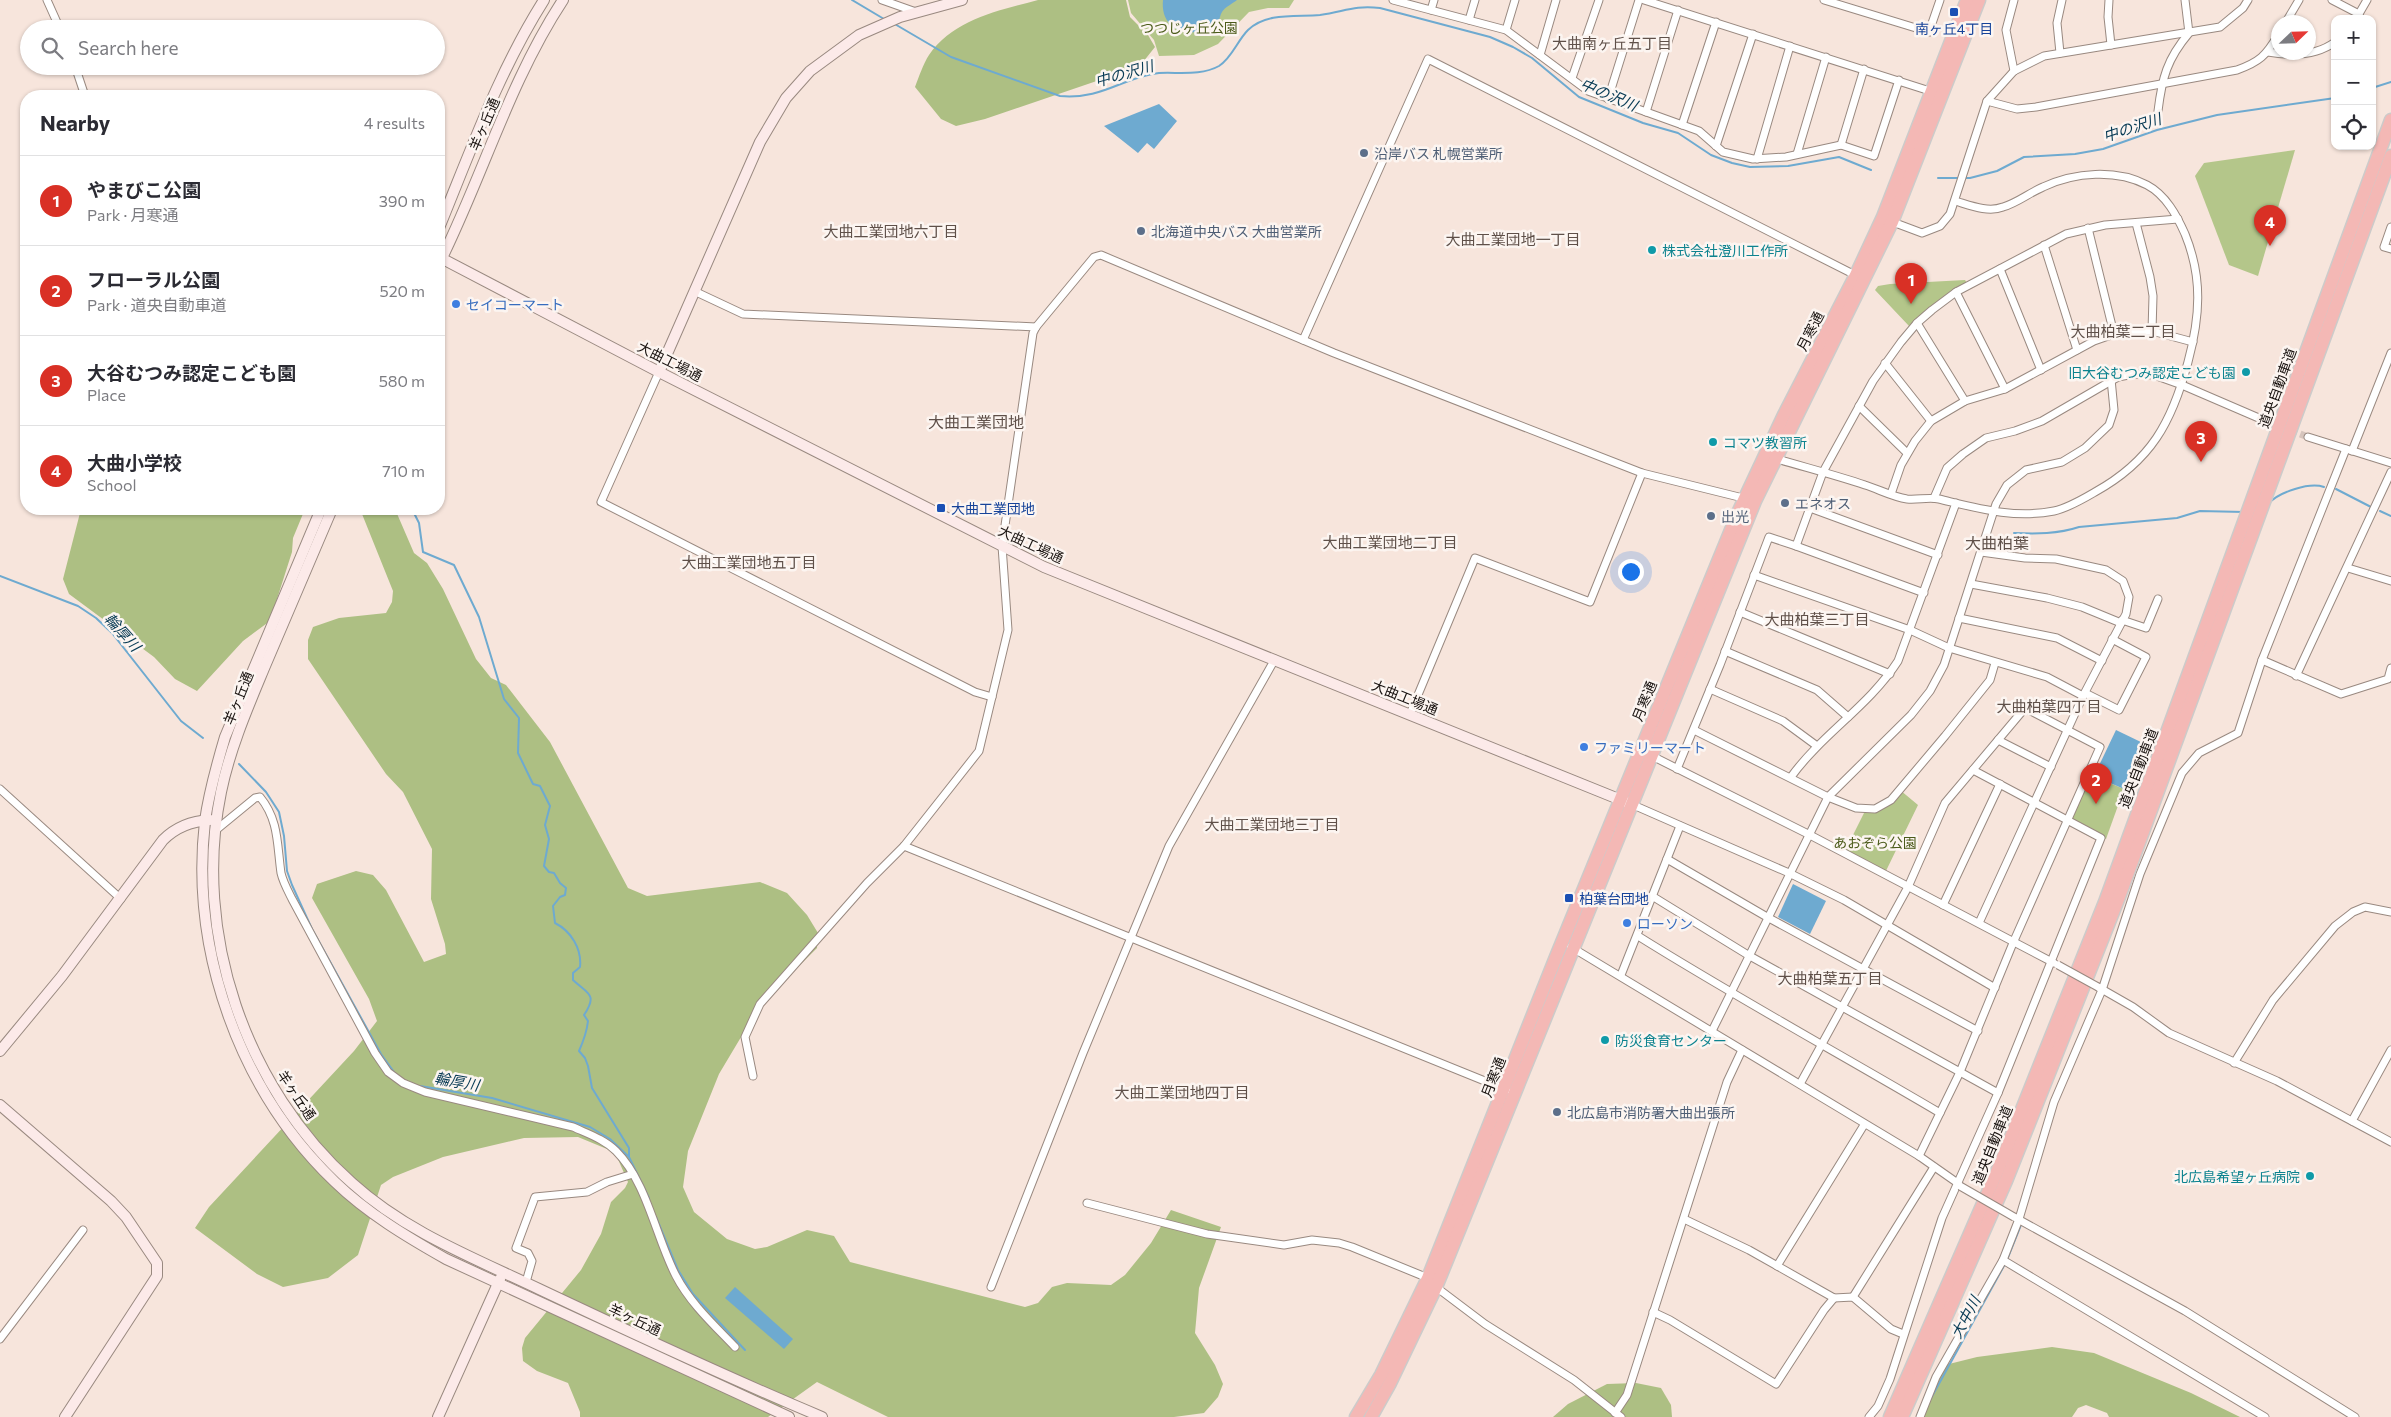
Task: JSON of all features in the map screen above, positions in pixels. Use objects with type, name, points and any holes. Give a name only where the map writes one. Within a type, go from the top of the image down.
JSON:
[{"type":"highway","name":"月寒通","points":[[1937,94],[1967,0]]},
{"type":"highway","name":"月寒通","points":[[1371,1417],[1390,1383],[1432,1283],[1567,945],[1750,500],[1770,456],[1888,220],[1937,94],[1979,0]]},
{"type":"highway","name":"道央自動車道","points":[[1890,1417],[1996,1175],[2105,902],[2391,122]]},
{"type":"highway","name":"道央自動車道","points":[[1902,1417],[2006,1181],[2119,897],[2391,156]]},
{"type":"highway","name":"月寒通","points":[[1356,1417],[1432,1283]]},
{"type":"main road","name":"羊ヶ丘通","points":[[445,213],[492,98],[522,35],[544,0]]},
{"type":"main road","name":"羊ヶ丘通","points":[[445,248],[505,108],[534,48],[563,0]]},
{"type":"main road","points":[[659,372],[760,142],[786,98],[810,71],[858,36],[900,17],[962,0]]},
{"type":"main road","name":"大曲工場通","points":[[445,263],[1052,570],[1626,802]]},
{"type":"main road","name":"羊ヶ丘通","points":[[318,515],[225,737],[214,772],[205,820],[203,870],[206,915],[216,977],[233,1029],[260,1085],[277,1113],[314,1160],[336,1183],[397,1232],[446,1259],[789,1417]]},
{"type":"main road","name":"羊ヶ丘通","points":[[329,515],[242,723],[221,791],[216,830],[216,912],[227,978],[242,1026],[270,1082],[318,1150],[353,1184],[422,1234],[682,1356],[822,1417]]},
{"type":"main road","points":[[0,1051],[62,976],[163,840],[171,832],[186,824],[218,819]]},
{"type":"main road","points":[[0,1105],[112,1200],[157,1263],[156,1276],[65,1417]]},
{"type":"main road","points":[[438,1417],[503,1272]]},
{"type":"street","points":[[47,0],[56,20]]},
{"type":"street","points":[[882,0],[916,12]]},
{"type":"street","points":[[1394,0],[1506,30],[1588,91],[1699,131],[1724,152],[1757,159],[1797,154],[1841,145],[1874,156],[1899,80]]},
{"type":"street","points":[[1431,10],[1434,0]]},
{"type":"street","points":[[1469,20],[1475,0]]},
{"type":"street","points":[[1506,30],[1515,0]]},
{"type":"street","points":[[1540,55],[1556,0]]},
{"type":"street","points":[[1572,78],[1599,0]]},
{"type":"street","points":[[1608,99],[1639,0]]},
{"type":"street","points":[[1644,0],[1826,56],[1937,94]]},
{"type":"street","points":[[1824,0],[1837,2],[1929,32],[1940,0]]},
{"type":"street","points":[[2014,0],[2006,30],[2014,71]]},
{"type":"street","points":[[2060,53],[2057,23],[2062,0]]},
{"type":"street","points":[[2109,0],[2108,17],[2111,46]]},
{"type":"street","points":[[2158,111],[2161,84],[2167,65],[2189,33],[2185,0]]},
{"type":"street","points":[[1888,220],[1922,233],[1940,226],[1950,214],[1955,201],[1987,101],[2014,71],[2044,56],[2189,33],[2220,26],[2243,8],[2248,0]]},
{"type":"street","points":[[2290,15],[2300,0]]},
{"type":"street","points":[[2332,0],[2355,15]]},
{"type":"street","points":[[2358,15],[2368,0]]},
{"type":"street","points":[[1646,112],[1678,10]]},
{"type":"street","points":[[1682,125],[1716,22]]},
{"type":"street","points":[[1716,146],[1753,34]]},
{"type":"street","points":[[2268,52],[2283,55],[2306,54],[2331,44]]},
{"type":"street","points":[[1757,159],[1790,46]]},
{"type":"street","points":[[1987,101],[2017,108],[2027,108],[2236,70],[2255,64],[2271,47]]},
{"type":"street","points":[[1797,154],[1826,56]]},
{"type":"street","points":[[1303,340],[1428,59],[1860,278]]},
{"type":"street","points":[[1841,145],[1864,69]]},
{"type":"street","points":[[78,75],[83,90]]},
{"type":"street","points":[[1770,456],[1908,499],[1934,498],[1994,512],[2028,514],[2056,511],[2112,482],[2139,459],[2159,434],[2175,407],[2199,315],[2196,273],[2190,248],[2178,219],[2164,198],[2149,186],[2127,177],[2104,174],[2074,178],[2046,185],[2002,208],[1977,208],[1955,201]]},
{"type":"street","points":[[1796,546],[1823,472],[1885,363],[1917,323],[1956,292],[2066,234],[2088,228],[2178,219]]},
{"type":"street","points":[[2136,223],[2153,296],[2152,331]]},
{"type":"street","points":[[2088,228],[2114,334]]},
{"type":"street","points":[[2391,228],[2384,247],[2391,249]]},
{"type":"street","points":[[2044,245],[2077,350]]},
{"type":"street","points":[[753,1076],[745,1037],[760,1004],[867,882],[904,846],[979,751],[1008,630],[1002,546],[1036,326],[1094,257],[1101,255],[1303,340],[1642,473],[1750,500]]},
{"type":"street","points":[[2000,269],[2041,370]]},
{"type":"street","points":[[694,291],[743,314],[1036,326]]},
{"type":"street","points":[[1956,292],[2005,389]]},
{"type":"street","points":[[1917,323],[1965,400]]},
{"type":"street","points":[[1891,494],[1906,453],[1931,422],[1965,400],[2005,389],[2077,350],[2114,334],[2152,331],[2193,342]]},
{"type":"street","points":[[1920,1417],[1936,1377],[2003,1260],[2054,1102],[2100,988],[2140,874],[2182,772],[2199,754],[2238,733],[2262,660],[2391,353]]},
{"type":"street","points":[[1885,363],[1931,422]]},
{"type":"street","points":[[659,372],[601,502],[975,692],[992,697]]},
{"type":"street","points":[[1934,498],[1947,468],[1986,438],[2015,431],[2042,420],[2111,380],[2134,374],[2154,375],[2182,384],[2261,419]]},
{"type":"street","points":[[1712,1031],[1748,955],[1828,797],[1911,715],[1930,691],[1944,665],[1994,512],[2007,485],[2026,470],[2062,462],[2085,448],[2109,425],[2114,410],[2111,380]]},
{"type":"street","points":[[1859,406],[1906,453]]},
{"type":"street","points":[[2308,437],[2391,463]]},
{"type":"street","points":[[2296,676],[2348,568],[2391,472]]},
{"type":"street","points":[[1410,714],[1476,558],[1590,602],[1642,473]]},
{"type":"street","points":[[1790,777],[1817,746],[1890,674],[1898,661],[1956,503]]},
{"type":"street","points":[[1810,508],[1938,555]]},
{"type":"street","points":[[1677,769],[1769,537],[1924,593]]},
{"type":"street","points":[[1979,923],[2084,694],[2122,622],[2129,597],[2123,581],[2106,570],[2056,559],[2025,558],[1981,552]]},
{"type":"street","points":[[2348,568],[2391,581]]},
{"type":"street","points":[[1754,575],[1910,630],[1949,648],[2047,678],[2118,710],[2146,657],[2112,639]]},
{"type":"street","points":[[1971,584],[2047,598],[2082,607],[2122,622],[2146,628],[2158,599]]},
{"type":"street","points":[[1740,612],[1890,674]]},
{"type":"street","points":[[1959,618],[2057,638],[2102,660]]},
{"type":"street","points":[[1725,651],[1817,690],[1848,717]]},
{"type":"street","points":[[991,1287],[1130,938],[1169,846],[1275,659]]},
{"type":"street","points":[[2262,660],[2341,694],[2388,679],[2391,668]]},
{"type":"street","points":[[1694,730],[1828,797],[1856,808],[1876,809],[1891,800],[1990,680],[1996,662]]},
{"type":"street","points":[[1710,689],[1783,722],[1817,746]]},
{"type":"street","points":[[1800,1084],[1888,926],[1946,803],[2025,708],[2100,747],[2013,943],[1960,1072],[1918,1156]]},
{"type":"street","points":[[1998,740],[2051,767]]},
{"type":"street","points":[[1645,753],[1808,834],[2054,963],[2133,1007],[2169,1033],[2277,1081],[2391,1142]]},
{"type":"street","points":[[1870,1417],[1878,1406],[1890,1378],[1942,1218],[1959,1184],[2054,963],[2101,838],[1973,770]]},
{"type":"street","points":[[1943,905],[2000,784]]},
{"type":"street","points":[[0,789],[120,900]]},
{"type":"street","points":[[216,830],[255,798],[260,797],[267,805],[278,832],[282,875],[292,899],[376,1053],[394,1078],[426,1092],[573,1127],[604,1142],[616,1151],[633,1174],[676,1276],[698,1308],[735,1346]]},
{"type":"street","points":[[1626,802],[1789,873],[1844,900],[1995,988]]},
{"type":"street","points":[[1621,975],[1680,826]]},
{"type":"street","points":[[904,846],[1509,1091]]},
{"type":"street","points":[[1667,859],[1767,917],[1978,1030]]},
{"type":"street","points":[[1652,896],[1748,955],[1998,1093]]},
{"type":"street","points":[[2234,1063],[2273,1000],[2335,926],[2353,912],[2365,907],[2391,912]]},
{"type":"street","points":[[1638,936],[1731,994],[1822,1044],[1940,1113]]},
{"type":"street","points":[[1567,945],[1621,975],[1800,1084],[1918,1156],[1959,1184],[2016,1218],[2185,1311],[2355,1417]]},
{"type":"street","points":[[1087,1204],[1207,1234],[1284,1244],[1312,1240],[1339,1243],[1432,1283],[1485,1324],[1574,1380],[1618,1415],[1684,1219],[1727,1082],[1742,1050]]},
{"type":"street","points":[[2352,1121],[2391,1050]]},
{"type":"street","points":[[1777,1266],[1864,1124]]},
{"type":"street","points":[[1853,1297],[1934,1167]]},
{"type":"street","points":[[526,1282],[532,1261],[528,1253],[516,1248],[535,1197],[587,1192],[608,1182],[633,1174]]},
{"type":"street","points":[[1684,1219],[1748,1250],[1834,1298],[1853,1297],[1891,1328],[1904,1334]]},
{"type":"street","points":[[0,1339],[83,1230]]},
{"type":"street","points":[[2003,1260],[2265,1417]]},
{"type":"street","points":[[1653,1312],[1670,1320],[1776,1384],[1824,1310],[1834,1298]]},
{"type":"green space","points":[[1038,0],[1126,0],[1130,17],[1148,35],[1155,47],[1143,62],[1129,70],[985,119],[956,126],[941,119],[915,87],[929,55],[939,43],[964,25],[978,18]]},
{"type":"green space","name":"つつじヶ丘公園","points":[[1128,0],[1294,0],[1289,8],[1268,8],[1249,12],[1218,44],[1194,55],[1159,56],[1154,40],[1131,13]]},
{"type":"green space","points":[[2295,150],[2258,276],[2229,265],[2195,176],[2204,163]]},
{"type":"green space","points":[[1965,280],[1967,283],[1946,295],[1909,326],[1875,290],[1878,286],[1890,284]]},
{"type":"green space","points":[[79,515],[303,515],[293,538],[292,552],[270,621],[243,641],[197,691],[175,679],[154,657],[69,594],[63,579]]},
{"type":"green space","points":[[362,515],[398,515],[414,553],[427,563],[443,589],[476,659],[491,678],[506,685],[550,742],[628,888],[647,896],[760,882],[787,893],[807,915],[818,933],[817,948],[773,992],[750,1022],[719,1074],[688,1151],[683,1187],[694,1212],[727,1239],[755,1249],[767,1247],[807,1230],[834,1236],[850,1262],[1025,1307],[1038,1303],[1052,1287],[1067,1283],[1111,1285],[1125,1275],[1151,1243],[1171,1210],[1221,1227],[1199,1288],[1195,1333],[1215,1365],[1223,1384],[1218,1397],[1204,1413],[1174,1417],[888,1417],[817,1382],[768,1417],[580,1417],[580,1412],[568,1383],[537,1371],[523,1361],[522,1348],[525,1338],[581,1270],[601,1234],[611,1202],[625,1188],[628,1182],[617,1157],[607,1149],[578,1137],[524,1138],[443,1157],[393,1177],[381,1185],[358,1255],[328,1278],[283,1287],[257,1274],[195,1228],[209,1207],[354,1051],[377,1021],[369,999],[312,898],[317,884],[356,871],[373,875],[386,890],[424,962],[446,954],[445,944],[431,899],[432,849],[403,792],[386,774],[308,659],[308,640],[313,627],[339,618],[386,613],[392,602],[393,591]]},
{"type":"green space","points":[[2088,774],[2124,789],[2106,839],[2067,820]]},
{"type":"green space","name":"あおぞら公園","points":[[1900,790],[1918,805],[1884,875],[1844,853],[1866,809],[1876,809]]},
{"type":"green space","points":[[2052,1347],[2094,1353],[2191,1393],[2240,1417],[2109,1417],[2107,1413],[2086,1405],[2078,1408],[2072,1417],[1917,1417],[1945,1365],[1977,1357]]},
{"type":"green space","points":[[1636,1383],[1661,1388],[1671,1405],[1672,1417],[1553,1417],[1568,1404],[1607,1384]]},
{"type":"water","points":[[1163,0],[1237,0],[1223,10],[1218,22],[1213,27],[1201,32],[1188,32],[1181,31],[1169,23],[1164,14]]},
{"type":"water","points":[[1159,104],[1177,121],[1154,149],[1147,143],[1138,153],[1104,126]]},
{"type":"water","points":[[2116,730],[2145,744],[2124,789],[2094,776]]},
{"type":"water","points":[[1793,884],[1826,901],[1810,934],[1778,917]]},
{"type":"water","points":[[735,1287],[793,1339],[784,1349],[725,1298]]},
{"type":"waterway","name":"中の沢川","points":[[852,0],[884,19]]},
{"type":"waterway","name":"中の沢川","points":[[893,23],[951,57],[1060,96],[1075,96],[1100,92],[1146,75],[1190,73],[1212,69],[1224,63],[1248,30],[1264,20],[1282,16],[1320,15],[1355,8],[1380,8],[1490,37],[1513,47],[1532,58],[1579,97],[1643,123],[1678,133],[1711,155],[1732,163],[1750,167],[1788,166],[1839,157],[1871,170]]},
{"type":"waterway","name":"中の沢川","points":[[2376,87],[2391,82]]},
{"type":"waterway","name":"中の沢川","points":[[1938,178],[1970,178],[1997,171],[2024,157],[2075,154],[2103,149],[2157,130],[2217,115],[2331,99]]},
{"type":"waterway","points":[[2269,503],[2280,495],[2295,489],[2311,486],[2324,487]]},
{"type":"waterway","points":[[2336,489],[2371,507]]},
{"type":"waterway","points":[[2014,533],[2047,533],[2079,527],[2177,518],[2200,511],[2244,512]]},
{"type":"waterway","points":[[2380,511],[2391,516]]},
{"type":"waterway","points":[[415,515],[419,523],[423,552],[454,565],[479,617],[504,699],[519,718],[518,753],[533,784],[540,786],[550,806],[545,825],[549,839],[544,866],[549,872],[554,873],[560,883],[566,888],[565,895],[560,897],[553,906],[555,923],[566,931],[577,947],[580,967],[573,973],[573,980],[591,998],[584,1015],[588,1021],[579,1051],[585,1058],[588,1066],[592,1088],[629,1148],[629,1157]]},
{"type":"waterway","name":"輪厚川","points":[[0,576],[78,606],[96,618],[112,633],[181,721],[203,738]]},
{"type":"waterway","name":"輪厚川","points":[[239,764],[266,792],[279,812],[284,836],[287,871],[292,885],[312,929],[381,1054],[394,1072]]},
{"type":"waterway","name":"輪厚川","points":[[420,1086],[492,1098],[590,1127],[610,1139],[629,1157],[649,1198]]},
{"type":"waterway","name":"輪厚川","points":[[656,1217],[678,1270],[693,1294],[745,1350]]},
{"type":"waterway","name":"大中川","points":[[2007,1260],[2021,1225]]},
{"type":"waterway","name":"大中川","points":[[1930,1400],[2005,1264]]},
{"type":"tunnel","points":[[2261,419],[2308,437]]},
{"type":"place","name":"南ヶ丘4丁目","points":[[1954,12]]},
{"type":"place","name":"沿岸バス 札幌営業所","points":[[1364,153]]},
{"type":"place","name":"北海道中央バス 大曲営業所","points":[[1141,231]]},
{"type":"place","name":"大曲小学校","points":[[2270,246]]},
{"type":"place","name":"株式会社澄川工作所","points":[[1652,250]]},
{"type":"place","name":"セイコーマート","points":[[456,304]]},
{"type":"place","name":"やまびこ公園","points":[[1911,304]]},
{"type":"place","name":"旧大谷むつみ認定こども園","points":[[2246,372]]},
{"type":"place","name":"コマツ教習所","points":[[1713,442]]},
{"type":"place","name":"大谷むつみ認定こども園","points":[[2201,462]]},
{"type":"place","name":"エネオス","points":[[1785,503]]},
{"type":"place","name":"大曲工業団地","points":[[941,508]]},
{"type":"place","name":"出光","points":[[1711,516]]},
{"type":"place","name":"ファミリーマート","points":[[1584,747]]},
{"type":"place","name":"フローラル公園","points":[[2096,804]]},
{"type":"place","name":"柏葉台団地","points":[[1569,898]]},
{"type":"place","name":"ローソン","points":[[1627,923]]},
{"type":"place","name":"防災食育センター","points":[[1605,1040]]},
{"type":"place","name":"北広島市消防署大曲出張所","points":[[1557,1112]]},
{"type":"place","name":"北広島希望ヶ丘病院","points":[[2310,1176]]},
{"type":"district","name":"大曲南ヶ丘五丁目","points":[[1612,43]]},
{"type":"district","name":"大曲工業団地六丁目","points":[[891,231]]},
{"type":"district","name":"大曲工業団地一丁目","points":[[1513,239]]},
{"type":"district","name":"大曲柏葉二丁目","points":[[2123,331]]},
{"type":"district","name":"大曲工業団地","points":[[976,421]]},
{"type":"district","name":"大曲工業団地二丁目","points":[[1390,542]]},
{"type":"district","name":"大曲柏葉","points":[[1997,542]]},
{"type":"district","name":"大曲工業団地五丁目","points":[[749,562]]},
{"type":"district","name":"大曲柏葉三丁目","points":[[1817,619]]},
{"type":"district","name":"大曲柏葉四丁目","points":[[2049,706]]},
{"type":"district","name":"大曲工業団地三丁目","points":[[1272,824]]},
{"type":"district","name":"大曲柏葉五丁目","points":[[1830,978]]},
{"type":"district","name":"大曲工業団地四丁目","points":[[1182,1092]]}]
